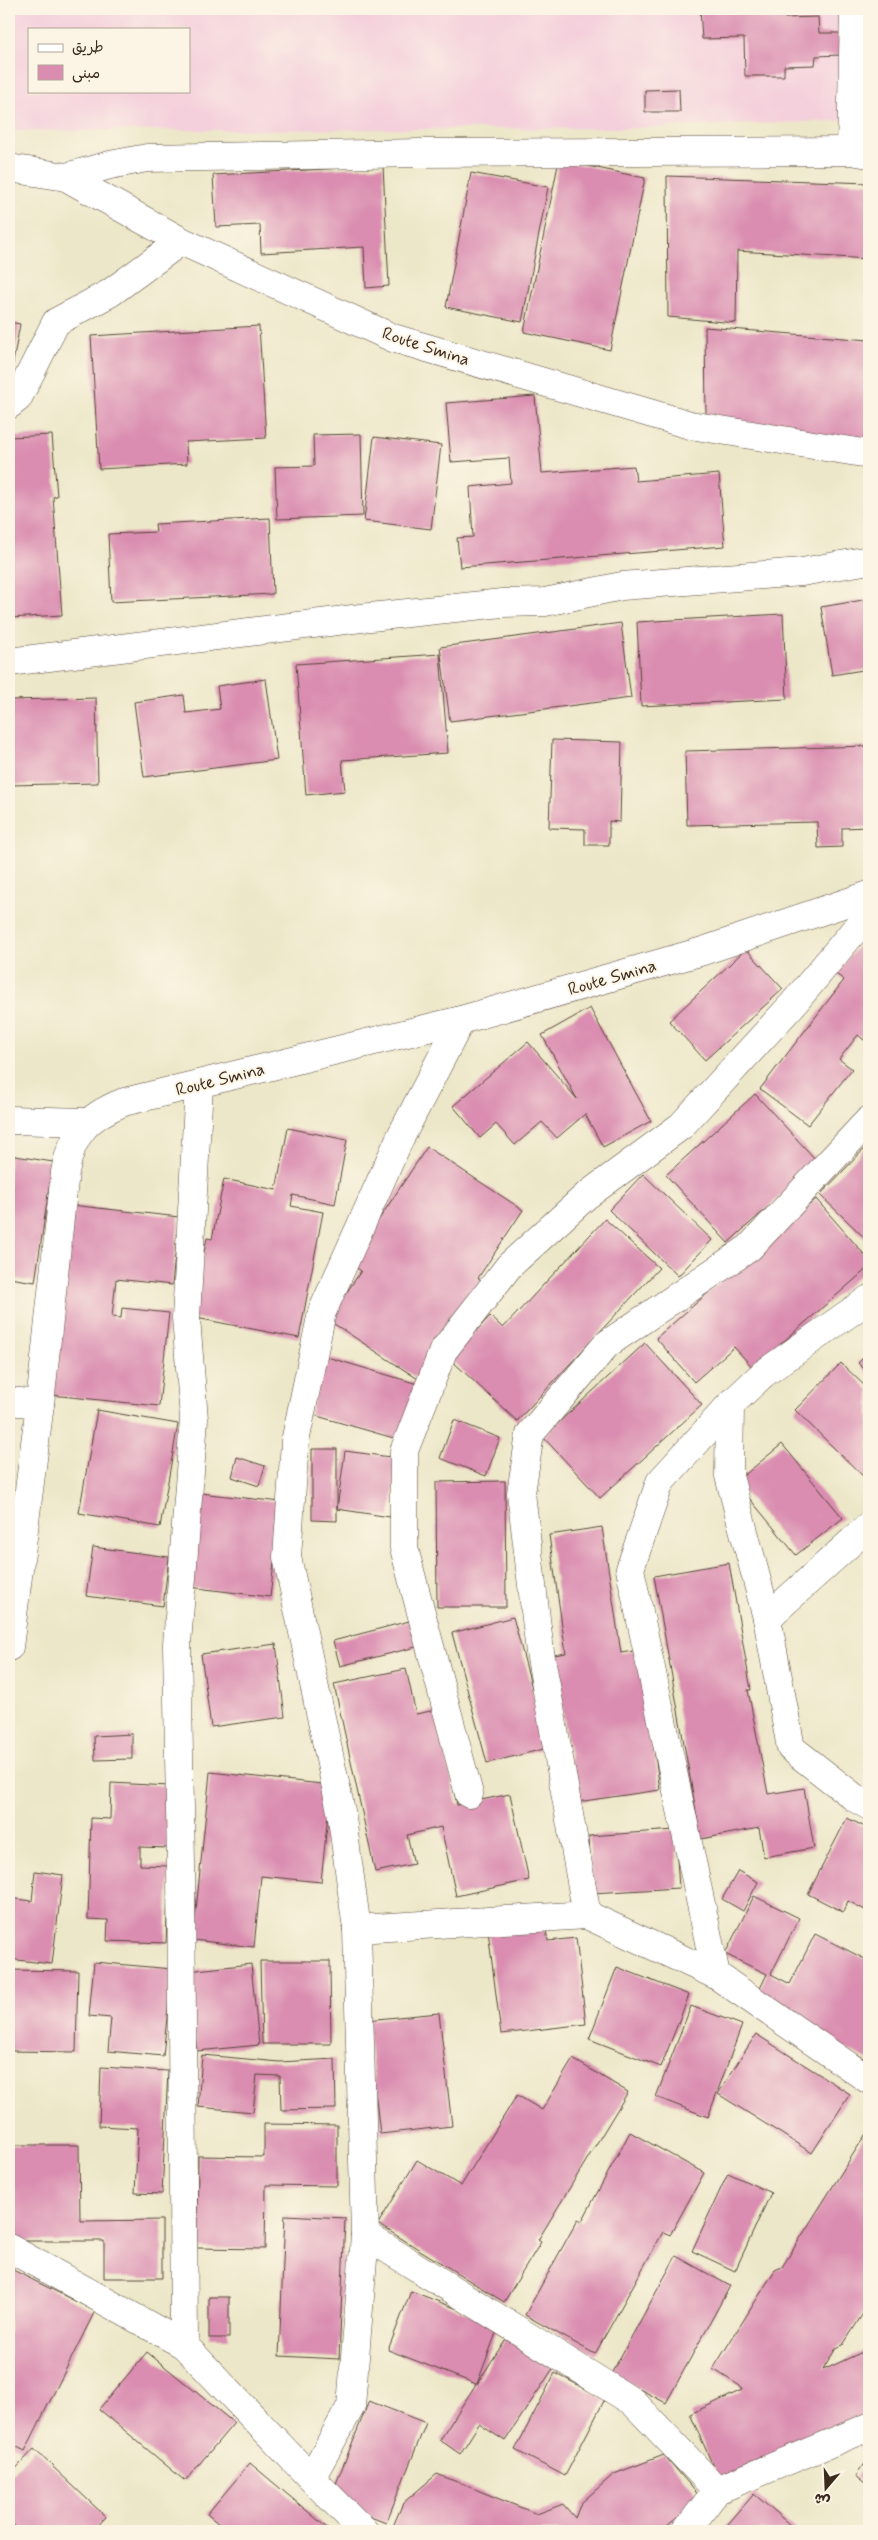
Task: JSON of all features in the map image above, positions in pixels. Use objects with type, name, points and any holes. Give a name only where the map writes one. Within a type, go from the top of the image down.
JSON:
[{"type":"street","points":[[66,177],[110,165],[147,158],[421,152],[860,153],[854,9]]},
{"type":"street","name":"Route Smina","points":[[9,168],[66,177],[181,241],[393,338],[690,425],[869,454]]},
{"type":"street","points":[[9,405],[18,398],[56,322],[110,293],[181,241]]},
{"type":"street","points":[[9,662],[361,618],[502,603],[546,602],[622,586],[802,572],[869,560]]},
{"type":"street","name":"Route Smina","points":[[9,1647],[40,1404],[65,1172],[68,1154],[76,1137],[87,1122],[104,1110],[124,1102],[461,1020],[703,951],[869,895]]},
{"type":"street","points":[[469,1794],[404,1548],[404,1451],[443,1351],[508,1266],[586,1196],[681,1126],[793,1004],[869,913]]},
{"type":"street","points":[[311,2478],[351,2406],[365,2235],[357,1929],[341,1811],[287,1557],[295,1442],[322,1312],[400,1138],[461,1020]]},
{"type":"street","points":[[184,2344],[181,1863],[177,1644],[194,1419],[186,1318],[199,1085]]},
{"type":"street","points":[[9,1120],[87,1122]]},
{"type":"street","points":[[587,1915],[540,1652],[521,1493],[530,1434],[607,1344],[749,1248],[869,1120]]},
{"type":"street","points":[[716,1975],[630,1569],[660,1482],[730,1406],[763,1374],[869,1298]]},
{"type":"street","points":[[9,1401],[40,1404]]},
{"type":"street","points":[[730,1406],[729,1476],[767,1618],[791,1748],[855,1798],[869,1806]]},
{"type":"street","points":[[767,1618],[869,1526]]},
{"type":"street","points":[[357,1929],[587,1915],[716,1975],[869,2080]]},
{"type":"street","points":[[365,2235],[633,2402],[717,2490]]},
{"type":"street","points":[[9,2248],[184,2344],[364,2531]]},
{"type":"street","points":[[686,2531],[717,2490],[869,2427]]},
{"type":"shaded area","points":[[9,9],[868,9],[861,120],[636,128],[9,131]]},
{"type":"building","points":[[700,9],[785,9],[785,18],[818,17],[819,33],[840,33],[840,55],[816,56],[815,65],[784,66],[784,76],[745,76],[744,38],[702,39]]},
{"type":"building","points":[[869,41],[869,107],[861,106]]},
{"type":"building","points":[[679,89],[680,112],[645,112],[645,90]]},
{"type":"building","points":[[559,160],[645,178],[610,350],[524,332]]},
{"type":"building","points":[[383,166],[389,286],[366,288],[364,247],[261,253],[260,225],[216,227],[213,175]]},
{"type":"building","points":[[471,173],[548,187],[522,322],[446,307]]},
{"type":"building","points":[[667,176],[869,183],[869,259],[737,251],[736,323],[668,317]]},
{"type":"building","points":[[9,322],[20,324],[10,379],[9,379]]},
{"type":"building","points":[[259,326],[266,438],[186,442],[187,464],[99,469],[91,336]]},
{"type":"building","points":[[705,327],[869,340],[869,445],[706,415]]},
{"type":"building","points":[[535,396],[542,473],[634,466],[636,481],[719,474],[725,546],[460,567],[457,538],[473,537],[470,487],[511,483],[509,458],[451,462],[446,403]]},
{"type":"building","points":[[361,434],[363,516],[277,519],[275,467],[314,466],[313,435]]},
{"type":"building","points":[[52,435],[57,496],[53,497],[62,615],[9,618],[9,437]]},
{"type":"building","points":[[374,437],[441,445],[431,529],[364,521]]},
{"type":"building","points":[[270,518],[273,594],[111,602],[108,534],[156,532],[155,524]]},
{"type":"building","points":[[869,599],[869,669],[832,675],[821,607]]},
{"type":"building","points":[[783,614],[787,699],[641,706],[637,622]]},
{"type":"building","points":[[621,623],[631,698],[450,721],[440,647]]},
{"type":"building","points":[[440,654],[448,753],[342,760],[345,791],[306,795],[296,664]]},
{"type":"building","points":[[266,679],[277,760],[144,777],[134,702],[184,695],[186,713],[220,709],[217,686]]},
{"type":"building","points":[[96,698],[98,783],[9,785],[9,700]]},
{"type":"building","points":[[552,740],[622,742],[620,822],[609,821],[609,845],[585,845],[585,829],[549,828]]},
{"type":"building","points":[[869,746],[869,827],[842,828],[842,847],[818,848],[817,822],[687,825],[685,751]]},
{"type":"building","points":[[869,931],[869,1044],[858,1035],[839,1059],[852,1069],[808,1125],[760,1089],[844,980],[836,974]]},
{"type":"building","points":[[746,949],[783,989],[705,1060],[669,1021]]},
{"type":"building","points":[[590,1008],[651,1121],[603,1147],[585,1114],[557,1138],[542,1122],[515,1145],[496,1124],[480,1138],[453,1106],[528,1042],[577,1099],[542,1035]]},
{"type":"building","points":[[755,1094],[818,1162],[728,1243],[666,1175]]},
{"type":"building","points":[[288,1128],[347,1140],[335,1204],[293,1195],[291,1206],[323,1212],[299,1338],[191,1317],[207,1238],[212,1239],[224,1179],[276,1190]]},
{"type":"building","points":[[869,1144],[869,1242],[820,1195]]},
{"type":"building","points":[[427,1147],[523,1210],[478,1278],[483,1281],[418,1379],[328,1320],[361,1271],[350,1263]]},
{"type":"building","points":[[9,1155],[53,1162],[35,1282],[9,1278]]},
{"type":"building","points":[[643,1174],[712,1240],[678,1276],[609,1210]]},
{"type":"building","points":[[816,1199],[869,1260],[869,1267],[753,1368],[734,1347],[694,1382],[656,1338]]},
{"type":"building","points":[[71,1205],[179,1217],[172,1285],[116,1279],[112,1317],[121,1318],[122,1308],[169,1313],[159,1406],[51,1395]]},
{"type":"building","points":[[605,1219],[659,1268],[517,1421],[450,1359],[490,1316],[503,1328]]},
{"type":"building","points":[[645,1343],[702,1405],[600,1498],[543,1437]]},
{"type":"building","points":[[869,1352],[869,1374],[858,1363]]},
{"type":"building","points":[[327,1357],[421,1385],[404,1441],[310,1414]]},
{"type":"building","points":[[841,1363],[869,1390],[869,1482],[795,1410]]},
{"type":"building","points":[[97,1410],[178,1424],[160,1527],[79,1513]]},
{"type":"building","points":[[454,1420],[500,1438],[486,1476],[440,1458]]},
{"type":"building","points":[[782,1444],[843,1518],[796,1555],[736,1482]]},
{"type":"building","points":[[312,1449],[337,1449],[337,1521],[312,1520]]},
{"type":"building","points":[[345,1451],[398,1458],[390,1517],[337,1509]]},
{"type":"building","points":[[237,1457],[265,1466],[259,1486],[232,1477]]},
{"type":"building","points":[[505,1481],[506,1607],[437,1607],[436,1482]]},
{"type":"building","points":[[200,1493],[281,1502],[270,1597],[189,1587]]},
{"type":"building","points":[[602,1527],[621,1653],[640,1650],[660,1790],[577,1802],[554,1655],[566,1653],[549,1535]]},
{"type":"building","points":[[93,1547],[169,1557],[163,1606],[86,1596]]},
{"type":"building","points":[[729,1563],[751,1690],[748,1690],[768,1794],[804,1788],[814,1848],[764,1857],[759,1828],[701,1839],[654,1576]]},
{"type":"building","points":[[513,1617],[548,1748],[487,1763],[452,1633]]},
{"type":"building","points":[[413,1620],[420,1646],[340,1666],[333,1641]]},
{"type":"building","points":[[276,1644],[285,1717],[211,1727],[201,1654]]},
{"type":"building","points":[[406,1669],[416,1714],[436,1710],[457,1805],[510,1794],[529,1880],[456,1896],[441,1827],[407,1835],[414,1864],[375,1872],[334,1684]]},
{"type":"building","points":[[132,1734],[132,1759],[95,1760],[94,1736]]},
{"type":"building","points":[[210,1772],[331,1785],[321,1882],[261,1876],[254,1947],[193,1940]]},
{"type":"building","points":[[111,1783],[170,1786],[168,1848],[140,1847],[140,1865],[169,1866],[166,1943],[107,1941],[108,1920],[88,1919],[91,1818],[110,1819]]},
{"type":"building","points":[[847,1818],[869,1829],[869,1912],[848,1901],[843,1912],[808,1894]]},
{"type":"building","points":[[675,1830],[679,1888],[592,1893],[589,1836]]},
{"type":"building","points":[[35,1871],[63,1875],[52,1964],[9,1959],[9,1898],[32,1901]]},
{"type":"building","points":[[738,1871],[758,1882],[743,1911],[722,1899]]},
{"type":"building","points":[[754,1896],[799,1918],[771,1974],[790,1984],[815,1934],[869,1961],[869,2061],[807,2030],[755,1999],[767,1974],[725,1954]]},
{"type":"building","points":[[545,1924],[548,1941],[576,1938],[586,2024],[501,2034],[488,1931]]},
{"type":"building","points":[[260,1961],[330,1961],[331,2044],[262,2044]]},
{"type":"building","points":[[94,1962],[172,1969],[163,2056],[108,2051],[111,2018],[89,2016]]},
{"type":"building","points":[[251,1964],[259,2045],[197,2051],[188,1971]]},
{"type":"building","points":[[617,1967],[689,1995],[661,2067],[589,2039]]},
{"type":"building","points":[[9,1970],[78,1971],[76,2052],[9,2051]]},
{"type":"building","points":[[691,2006],[742,2025],[708,2117],[656,2097]]},
{"type":"building","points":[[439,2013],[452,2126],[380,2134],[367,2020]]},
{"type":"building","points":[[756,2034],[850,2094],[812,2153],[718,2094]]},
{"type":"building","points":[[202,2055],[280,2062],[335,2059],[336,2109],[281,2110],[280,2076],[257,2075],[253,2112],[198,2107]]},
{"type":"building","points":[[573,2059],[628,2092],[538,2240],[541,2242],[504,2302],[378,2224],[417,2160],[461,2186],[517,2095],[542,2110]]},
{"type":"building","points":[[101,2067],[168,2071],[162,2194],[135,2193],[138,2128],[99,2126]]},
{"type":"building","points":[[264,2124],[337,2125],[337,2186],[266,2185],[265,2249],[197,2248],[198,2156],[264,2157]]},
{"type":"building","points":[[869,2129],[869,2304],[843,2345],[836,2348],[823,2370],[869,2349],[869,2413],[720,2481],[690,2414],[742,2390],[740,2386],[713,2369],[775,2270],[782,2267]]},
{"type":"building","points":[[630,2132],[704,2173],[670,2235],[663,2232],[595,2354],[525,2315],[578,2219],[582,2221]]},
{"type":"building","points":[[9,2145],[79,2145],[80,2221],[162,2220],[162,2278],[104,2278],[104,2241],[9,2241]]},
{"type":"building","points":[[728,2173],[771,2193],[735,2271],[692,2251]]},
{"type":"building","points":[[285,2215],[345,2218],[339,2359],[279,2356]]},
{"type":"building","points":[[676,2256],[730,2286],[666,2403],[611,2374]]},
{"type":"building","points":[[9,2268],[95,2311],[25,2451],[9,2443]]},
{"type":"building","points":[[411,2291],[499,2325],[477,2384],[507,2337],[554,2367],[505,2441],[479,2424],[460,2454],[440,2440],[476,2384],[388,2350]]},
{"type":"building","points":[[209,2297],[229,2297],[229,2338],[209,2338]]},
{"type":"building","points":[[147,2352],[234,2423],[185,2481],[99,2409]]},
{"type":"building","points":[[555,2373],[605,2399],[565,2476],[515,2450]]},
{"type":"building","points":[[369,2401],[426,2423],[386,2523],[329,2501]]},
{"type":"building","points":[[34,2449],[106,2517],[93,2531],[20,2531],[9,2521],[9,2476]]},
{"type":"building","points":[[664,2455],[701,2498],[661,2531],[391,2531],[403,2503],[437,2474],[537,2514],[563,2504],[575,2518],[581,2503],[614,2474]]},
{"type":"building","points":[[869,2458],[869,2486],[856,2476]]},
{"type":"building","points":[[250,2463],[331,2531],[227,2531],[207,2514]]},
{"type":"building","points":[[754,2494],[797,2531],[722,2531]]}]
